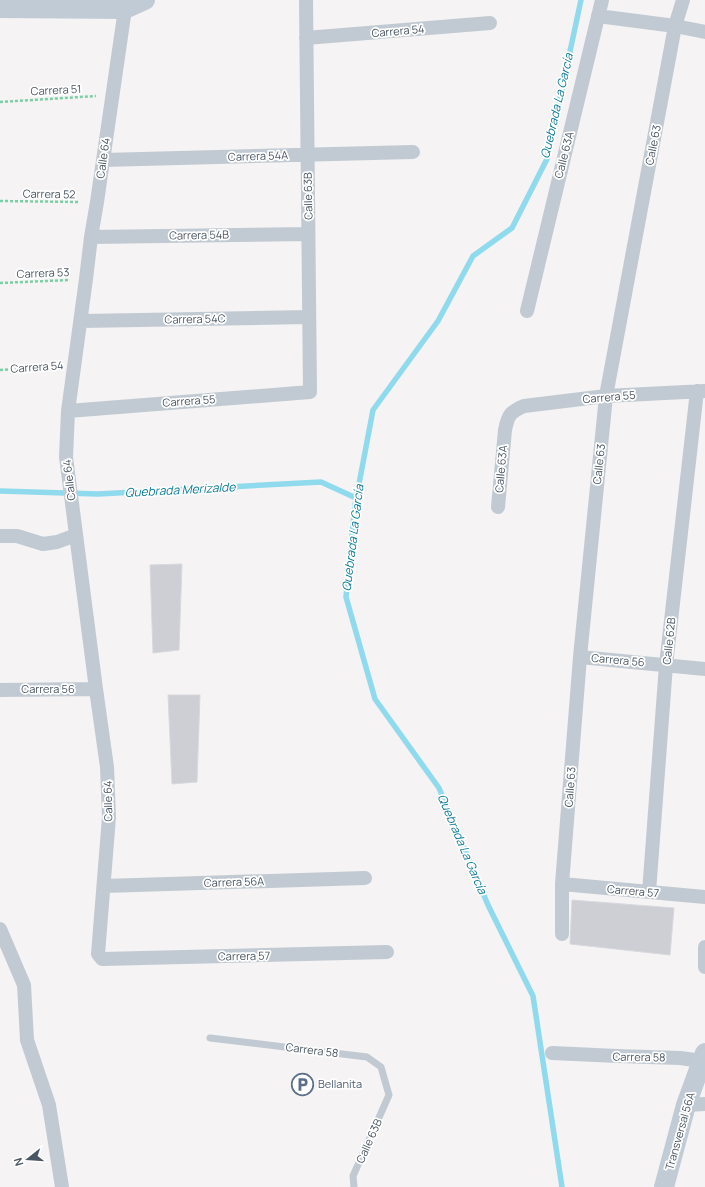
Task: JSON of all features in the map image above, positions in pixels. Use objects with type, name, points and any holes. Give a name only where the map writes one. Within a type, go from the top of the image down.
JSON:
[{"type":"street","points":[[0,8],[126,4],[145,0]]},
{"type":"street","name":"Calle 63B","points":[[306,0],[310,392]]},
{"type":"street","name":"Calle 63A","points":[[527,311],[602,0]]},
{"type":"street","name":"Calle 63","points":[[562,934],[562,884],[580,657],[606,396],[675,26],[683,0]]},
{"type":"street","name":"Calle 64","points":[[102,959],[98,954],[109,817],[107,767],[66,457],[68,411],[74,365],[91,237],[126,4]]},
{"type":"street","points":[[598,16],[675,26],[705,32]]},
{"type":"street","name":"Carrera 54","points":[[306,38],[490,23]]},
{"type":"street","name":"Carrera 54A","points":[[103,160],[413,152]]},
{"type":"street","name":"Carrera 54B","points":[[91,237],[308,234]]},
{"type":"street","name":"Carrera 54C","points":[[81,321],[309,317]]},
{"type":"street","name":"Carrera 55","points":[[514,410],[524,406],[606,396],[701,391]]},
{"type":"street","name":"Calle 62B","points":[[649,892],[666,665],[701,391]]},
{"type":"street","name":"Carrera 55","points":[[68,411],[310,392]]},
{"type":"street","name":"Calle 63A","points":[[498,507],[504,430],[507,418],[514,410]]},
{"type":"street","points":[[0,536],[17,536],[43,544],[57,542],[76,535]]},
{"type":"street","name":"Carrera 56","points":[[580,657],[705,669]]},
{"type":"street","name":"Carrera 56","points":[[0,690],[96,689]]},
{"type":"street","name":"Carrera 56A","points":[[104,886],[365,878]]},
{"type":"street","name":"Carrera 57","points":[[562,884],[705,897]]},
{"type":"street","points":[[0,929],[24,985],[27,1040],[49,1105],[62,1187]]},
{"type":"street","points":[[705,947],[705,967]]},
{"type":"street","name":"Carrera 57","points":[[102,959],[387,952]]},
{"type":"street","name":"Carrera 58","points":[[552,1053],[680,1058],[703,1057]]},
{"type":"street","name":"Transversal 56A","points":[[664,1187],[696,1105],[703,1057]]},
{"type":"lane","name":"Carrera 58","points":[[210,1038],[367,1057],[381,1067],[390,1095]]},
{"type":"lane","name":"Calle 63B","points":[[354,1187],[353,1176],[390,1095]]},
{"type":"path","name":"Carrera 51","points":[[0,102],[112,95]]},
{"type":"path","name":"Carrera 52","points":[[0,201],[97,202]]},
{"type":"path","name":"Carrera 53","points":[[0,283],[86,280]]},
{"type":"path","name":"Carrera 54","points":[[0,370],[74,365]]},
{"type":"building","points":[[182,564],[179,650],[153,653],[150,565]]},
{"type":"building","points":[[168,695],[200,695],[197,782],[172,784]]},
{"type":"building","points":[[572,900],[674,908],[670,955],[570,944]]},
{"type":"waterway","name":"Quebrada La García","points":[[562,1187],[533,996],[488,905],[439,788],[375,699],[346,597],[355,505],[373,410],[438,321],[473,256],[512,228],[547,159],[581,0]]},
{"type":"waterway","name":"Quebrada Merizalde","points":[[0,491],[98,494],[321,482],[356,498]]},
{"type":"place","name":"Bellanita","points":[[302,1084]]}]
